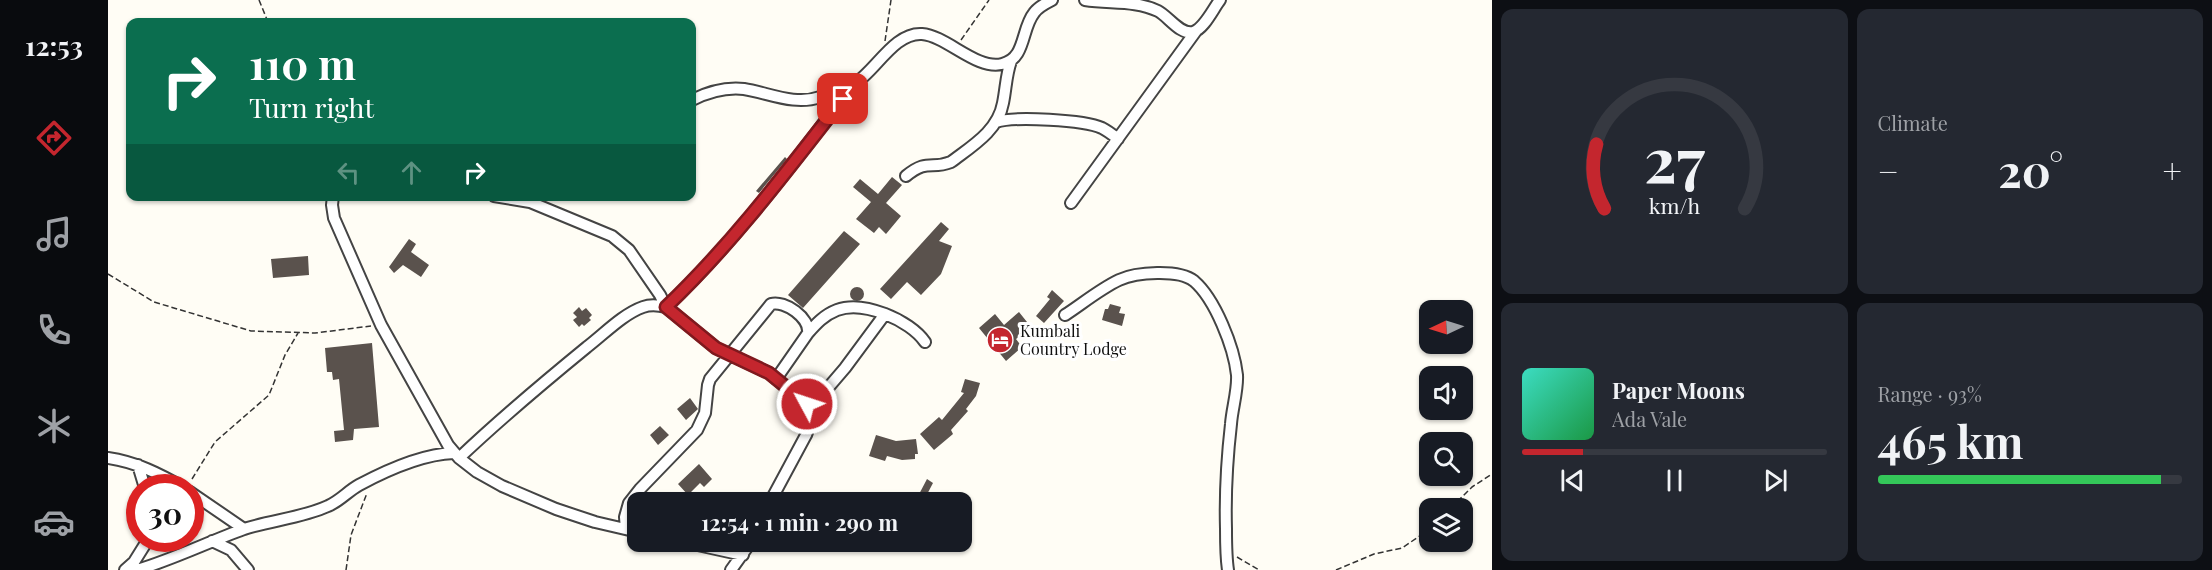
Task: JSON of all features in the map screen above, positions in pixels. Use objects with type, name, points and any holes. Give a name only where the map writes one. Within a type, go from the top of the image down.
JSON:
[{"type":"street","points":[[906,176],[922,165],[945,165],[951,162],[988,133],[996,122],[1004,102],[1005,82],[1011,61],[1019,51],[1033,13],[1052,0]]},
{"type":"street","points":[[1085,0],[1142,4],[1165,14],[1184,31],[1196,31]]},
{"type":"street","points":[[1071,203],[1220,0]]},
{"type":"street","points":[[666,307],[698,276],[763,202],[855,83],[895,44],[910,36],[922,34],[936,38],[988,63],[1000,65],[1011,61]]},
{"type":"street","points":[[696,98],[728,88],[799,101],[813,99],[855,83]]},
{"type":"street","points":[[996,122],[1005,119],[1090,124],[1118,139]]},
{"type":"street","points":[[332,201],[336,224],[381,325],[420,397],[457,456],[477,472],[513,490],[595,522],[626,529],[625,517],[629,503],[697,430],[705,413],[708,385],[771,304],[777,302],[783,304],[806,321],[809,327],[808,333]]},
{"type":"street","points":[[527,201],[612,236],[628,250],[666,307],[716,348],[776,379],[807,404],[810,424],[775,492]]},
{"type":"street","points":[[1065,315],[1119,280],[1135,276],[1158,273],[1180,274],[1192,280],[1204,292],[1224,330],[1233,354],[1237,377],[1226,468],[1228,570]]},
{"type":"street","points":[[136,570],[171,560],[244,529],[310,513],[330,505],[372,479],[432,456],[457,456],[611,328],[643,307],[652,305],[666,307]]},
{"type":"street","points":[[776,379],[808,333],[821,319],[845,307],[885,314],[904,322],[918,332],[925,342]]},
{"type":"street","points":[[809,410],[845,368],[885,314]]},
{"type":"street","points":[[108,458],[138,465],[160,474]]},
{"type":"street","points":[[138,465],[141,474]]},
{"type":"street","points":[[204,499],[244,529]]},
{"type":"street","points":[[212,541],[231,550],[249,570]]},
{"type":"street","points":[[125,570],[134,562],[140,552]]},
{"type":"street","points":[[729,552],[743,555]]},
{"type":"street","points":[[731,570],[745,552]]},
{"type":"path","points":[[259,0],[266,18]]},
{"type":"path","points":[[882,57],[891,0]]},
{"type":"path","points":[[956,49],[989,0]]},
{"type":"path","points":[[108,274],[154,302],[251,331],[315,333],[381,325]]},
{"type":"path","points":[[196,474],[215,442],[269,395],[285,355],[298,333]]},
{"type":"path","points":[[1461,498],[1472,487],[1492,474]]},
{"type":"path","points":[[346,570],[351,535],[372,479]]},
{"type":"path","points":[[1336,570],[1374,554],[1402,548],[1419,536]]},
{"type":"path","points":[[1227,550],[1259,570]]},
{"type":"building","points":[[785,157],[787,159],[759,193],[756,191]]},
{"type":"building","points":[[892,177],[902,185],[886,203],[901,216],[886,234],[879,227],[874,233],[856,219],[871,202],[853,187],[860,179],[878,194]]},
{"type":"building","points":[[941,222],[949,229],[939,241],[952,246],[941,274],[921,295],[907,282],[891,299],[880,289]]},
{"type":"building","points":[[844,231],[860,244],[803,308],[788,295]]},
{"type":"building","points":[[409,239],[416,244],[411,252],[429,265],[421,277],[403,265],[394,273],[389,267]]},
{"type":"building","points":[[308,256],[309,275],[273,278],[271,259]]},
{"type":"building","points":[[854,287],[860,287],[864,294],[860,301],[854,301],[850,297],[850,291]]},
{"type":"building","points":[[1052,290],[1064,301],[1044,323],[1036,316],[1050,299],[1047,297]]},
{"type":"building","points":[[1110,304],[1121,307],[1119,313],[1125,314],[1122,326],[1102,320],[1105,309],[1108,309]]},
{"type":"building","points":[[579,307],[582,311],[586,308],[592,315],[589,318],[591,320],[579,327],[573,320],[577,317],[573,313]]},
{"type":"building","points":[[1019,312],[1031,327],[1016,339],[1022,347],[1006,361],[979,328],[995,314],[1004,325]]},
{"type":"building","points":[[372,343],[379,427],[354,429],[353,440],[335,442],[334,431],[344,430],[339,379],[333,380],[332,372],[327,372],[325,348]]},
{"type":"building","points":[[965,379],[980,383],[976,396],[966,409],[968,411],[951,430],[953,434],[934,450],[920,434],[939,417],[942,420],[964,393],[961,392]]},
{"type":"building","points":[[690,398],[698,409],[686,420],[677,409]]},
{"type":"building","points":[[660,426],[669,435],[658,445],[650,435]]},
{"type":"building","points":[[876,435],[896,441],[916,439],[918,454],[915,454],[915,459],[902,460],[887,456],[885,461],[869,456]]},
{"type":"building","points":[[699,464],[712,479],[704,487],[700,483],[691,492],[685,492],[678,484]]},
{"type":"building","points":[[927,479],[933,483],[928,492],[920,492]]},
{"type":"place","name":"Kumbali Country Lodge","points":[[1000,340]]},
{"type":"route","points":[[807,404],[769,373],[716,348],[666,307],[698,276],[763,202],[843,99]]}]
